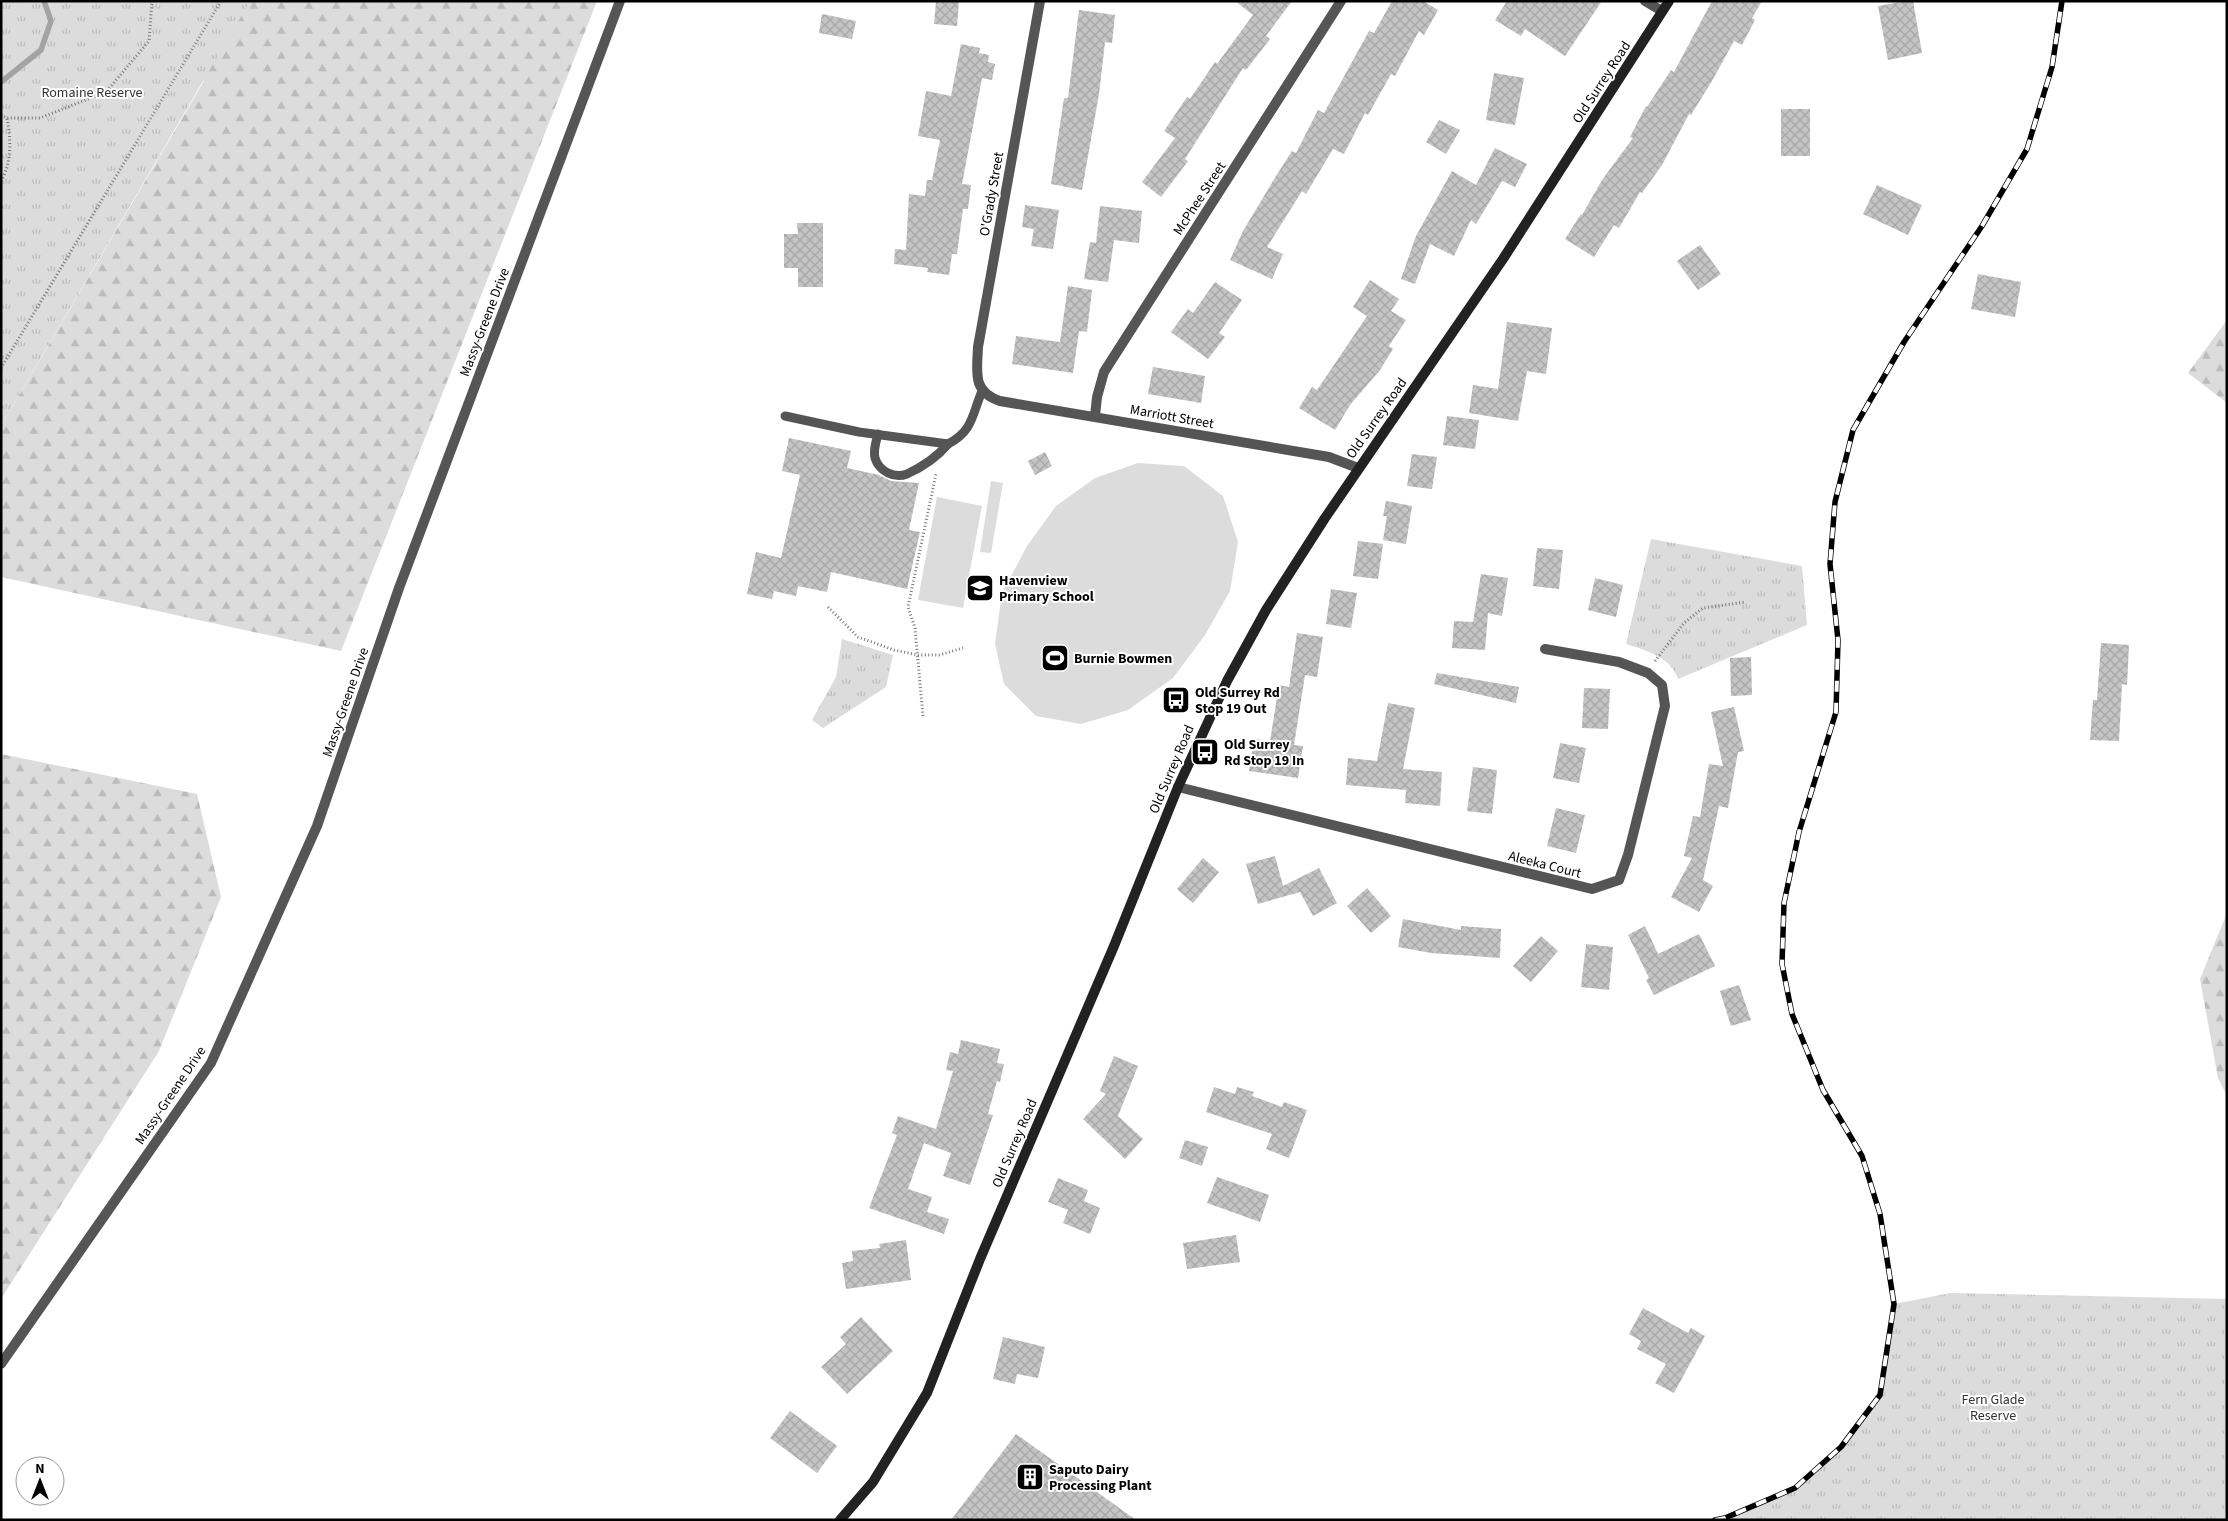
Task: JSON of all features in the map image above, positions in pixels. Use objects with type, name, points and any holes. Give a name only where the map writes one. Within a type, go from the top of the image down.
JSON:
[{"type":"main road","name":"Old Surrey Road","points":[[840,1520],[874,1482],[927,1393],[980,1259],[1114,946],[1194,747],[1227,680],[1266,610],[1358,468],[1503,259],[1668,1]]},
{"type":"street","name":"Massy-Greene Drive","points":[[1,1364],[212,1063],[317,826],[399,588],[620,1]]},
{"type":"street","name":"O'Grady Street","points":[[982,391],[977,377],[978,347],[1040,1]]},
{"type":"street","name":"McPhee Street","points":[[1095,416],[1097,397],[1104,372],[1341,1]]},
{"type":"street","points":[[1645,1],[1662,11]]},
{"type":"street","name":"Marriott Street","points":[[982,391],[990,398],[1329,457],[1358,468]]},
{"type":"street","points":[[1545,649],[1620,662],[1648,673]]},
{"type":"street","name":"Aleeka Court","points":[[1178,787],[1592,889],[1619,880],[1628,855],[1664,706],[1662,685],[1648,673]]},
{"type":"lane","points":[[878,434],[874,448],[875,459],[881,469],[891,475],[905,474],[940,453],[948,444],[962,437],[969,427],[982,391]]},
{"type":"lane","points":[[785,416],[878,434],[948,444]]},
{"type":"path","points":[[1,115],[7,118],[40,118],[106,92],[149,41],[152,1]]},
{"type":"path","points":[[1,368],[221,1]]},
{"type":"path","points":[[1,181],[5,175],[11,139],[7,118]]},
{"type":"path","points":[[924,716],[915,628],[908,606],[940,453]]},
{"type":"path","points":[[1648,673],[1664,648],[1684,623],[1703,608],[1746,602]]},
{"type":"path","points":[[828,606],[858,636],[894,650],[918,655],[939,654],[963,648]]},
{"type":"green space","points":[[1,1],[597,1],[341,651],[1,577],[1,426],[204,81]]},
{"type":"green space","name":"Romaine Reserve","points":[[1,1],[250,1],[1,426]]},
{"type":"green space","points":[[2227,320],[2227,403],[2188,373]]},
{"type":"green space","points":[[1138,463],[1184,466],[1223,496],[1238,542],[1230,591],[1205,635],[1173,678],[1128,710],[1081,724],[1036,716],[1004,684],[995,644],[1002,593],[1027,546],[1056,506],[1095,478]]},
{"type":"green space","points":[[991,481],[1003,483],[991,553],[980,552]]},
{"type":"green space","points":[[937,497],[982,506],[963,608],[918,600]]},
{"type":"green space","points":[[1651,539],[1802,566],[1807,625],[1678,679],[1675,671],[1663,660],[1649,652],[1626,644]]},
{"type":"green space","points":[[842,639],[893,655],[886,687],[823,728],[812,720],[836,677]]},
{"type":"green space","points":[[1,754],[197,794],[221,897],[159,1051],[1,1299]]},
{"type":"green space","points":[[2227,913],[2227,1096],[2218,1078],[2200,979]]},
{"type":"green space","name":"Fern Glade Reserve","points":[[1950,1293],[2227,1299],[2227,1520],[1715,1520],[1725,1518],[1795,1488],[1841,1447],[1880,1395],[1894,1304]]},
{"type":"building","points":[[936,1],[959,1],[957,26],[934,24]]},
{"type":"building","points":[[1235,1],[1292,1],[1266,36],[1270,39],[1246,70],[1243,68],[1185,159],[1188,161],[1161,197],[1142,182],[1175,138],[1164,131],[1187,97],[1190,99],[1215,62],[1217,64],[1253,15]]},
{"type":"building","points":[[1392,1],[1423,1],[1438,10],[1424,35],[1419,31],[1395,76],[1391,74],[1368,115],[1365,113],[1344,154],[1333,149],[1306,194],[1302,191],[1267,247],[1283,254],[1272,279],[1230,260],[1243,231],[1276,176],[1292,151],[1296,153],[1318,110],[1324,113],[1369,31],[1374,33]]},
{"type":"building","points":[[1507,1],[1602,1],[1565,56],[1525,29],[1521,36],[1495,20]]},
{"type":"building","points":[[1712,1],[1762,1],[1752,18],[1755,20],[1742,45],[1734,41],[1712,81],[1691,115],[1689,114],[1662,165],[1642,193],[1640,192],[1619,228],[1614,225],[1594,257],[1565,239],[1582,215],[1602,180],[1633,138],[1630,137],[1646,106],[1671,70],[1674,72]]},
{"type":"building","points":[[1913,1],[1922,53],[1888,60],[1878,6]]},
{"type":"building","points":[[1079,10],[1115,15],[1112,43],[1105,42],[1099,94],[1082,190],[1051,184],[1064,98],[1068,98]]},
{"type":"building","points":[[822,14],[856,21],[852,39],[819,33]]},
{"type":"building","points":[[961,44],[980,48],[979,53],[989,55],[988,62],[995,64],[992,80],[982,78],[962,184],[971,185],[968,209],[963,209],[957,254],[952,254],[949,275],[927,272],[928,268],[894,264],[895,249],[906,250],[909,194],[925,196],[927,180],[932,180],[940,140],[918,136],[926,91],[951,96]]},
{"type":"building","points":[[1494,73],[1524,78],[1515,125],[1486,120]]},
{"type":"building","points":[[1781,109],[1810,109],[1810,156],[1781,156]]},
{"type":"building","points":[[1439,120],[1460,130],[1446,154],[1426,142]]},
{"type":"building","points":[[1495,148],[1527,164],[1515,187],[1502,181],[1476,224],[1471,220],[1454,256],[1430,244],[1415,284],[1401,279],[1416,236],[1452,171],[1476,185]]},
{"type":"building","points":[[1877,185],[1922,205],[1908,235],[1863,214]]},
{"type":"building","points":[[1025,205],[1059,210],[1053,249],[1031,246],[1034,229],[1022,227]]},
{"type":"building","points":[[1100,206],[1142,211],[1139,243],[1114,240],[1108,282],[1084,279],[1090,242],[1096,243]]},
{"type":"building","points":[[797,223],[823,223],[823,287],[798,287],[798,268],[784,268],[784,234],[798,234]]},
{"type":"building","points":[[1700,245],[1721,274],[1698,290],[1677,261]]},
{"type":"building","points":[[1978,274],[2021,282],[2015,317],[1971,309]]},
{"type":"building","points":[[1370,280],[1399,299],[1391,311],[1406,320],[1389,346],[1393,349],[1380,370],[1350,405],[1335,430],[1299,408],[1312,387],[1317,390],[1367,316],[1353,307]]},
{"type":"building","points":[[1215,282],[1242,300],[1219,333],[1225,337],[1208,359],[1171,332],[1188,309],[1193,313]]},
{"type":"building","points":[[1068,286],[1092,290],[1087,332],[1079,331],[1073,373],[1012,364],[1016,336],[1060,342]]},
{"type":"building","points":[[1507,322],[1552,328],[1546,374],[1527,371],[1518,421],[1469,413],[1473,385],[1498,389]]},
{"type":"building","points":[[1153,367],[1205,376],[1201,403],[1148,394]]},
{"type":"building","points":[[1447,416],[1479,420],[1475,449],[1443,445]]},
{"type":"building","points":[[789,438],[851,451],[847,468],[879,475],[891,481],[919,483],[909,530],[920,532],[907,589],[831,572],[827,592],[798,586],[796,596],[774,591],[772,599],[747,594],[756,552],[781,558],[800,475],[782,471]]},
{"type":"building","points":[[1045,452],[1052,466],[1035,475],[1028,461]]},
{"type":"building","points":[[1412,454],[1437,457],[1432,489],[1407,486]]},
{"type":"building","points":[[1386,501],[1412,506],[1406,544],[1383,540],[1387,516],[1383,516]]},
{"type":"building","points":[[1358,541],[1383,544],[1378,579],[1353,576]]},
{"type":"building","points":[[1537,548],[1563,550],[1559,589],[1533,586]]},
{"type":"building","points":[[1481,574],[1508,578],[1502,616],[1488,613],[1485,650],[1452,648],[1454,621],[1473,622]]},
{"type":"building","points":[[1595,578],[1623,585],[1616,617],[1588,610]]},
{"type":"building","points":[[1331,589],[1357,593],[1351,628],[1326,624]]},
{"type":"building","points":[[1297,633],[1323,637],[1317,677],[1305,675],[1294,745],[1303,746],[1298,778],[1249,771],[1254,739],[1270,741],[1279,685],[1289,687]]},
{"type":"building","points":[[2101,643],[2129,645],[2127,685],[2122,684],[2119,741],[2090,740],[2093,700],[2097,700]]},
{"type":"building","points":[[1751,657],[1752,695],[1731,696],[1730,658]]},
{"type":"building","points":[[1437,673],[1519,687],[1516,703],[1434,684]]},
{"type":"building","points":[[1584,688],[1610,689],[1608,729],[1582,728]]},
{"type":"building","points":[[1388,703],[1415,708],[1403,769],[1442,772],[1440,806],[1405,803],[1406,790],[1346,785],[1348,758],[1377,761]]},
{"type":"building","points":[[1734,707],[1744,751],[1738,752],[1728,808],[1719,806],[1703,880],[1713,886],[1699,912],[1671,897],[1692,858],[1684,856],[1693,816],[1700,817],[1709,764],[1723,766],[1711,712]]},
{"type":"building","points":[[1560,743],[1586,748],[1579,783],[1553,778]]},
{"type":"building","points":[[1473,767],[1497,770],[1492,814],[1467,811]]},
{"type":"building","points":[[1556,808],[1585,815],[1576,853],[1547,846]]},
{"type":"building","points":[[1275,856],[1283,886],[1319,868],[1337,903],[1313,916],[1300,892],[1258,904],[1246,864]]},
{"type":"building","points":[[1203,858],[1219,872],[1193,903],[1177,889]]},
{"type":"building","points":[[1367,888],[1391,916],[1371,933],[1347,906]]},
{"type":"building","points":[[1403,919],[1461,930],[1461,926],[1501,929],[1500,958],[1431,953],[1398,947]]},
{"type":"building","points":[[1645,926],[1658,954],[1699,934],[1715,966],[1654,995],[1646,980],[1649,978],[1628,935]]},
{"type":"building","points":[[1541,936],[1558,951],[1531,982],[1513,966]]},
{"type":"building","points":[[1586,944],[1613,947],[1609,990],[1581,987]]},
{"type":"building","points":[[1739,985],[1751,1020],[1731,1026],[1720,991]]},
{"type":"building","points":[[961,1040],[1000,1049],[997,1063],[1004,1064],[1000,1082],[997,1081],[988,1114],[993,1115],[970,1185],[943,1176],[951,1153],[924,1143],[908,1189],[932,1197],[927,1212],[949,1219],[944,1234],[869,1208],[897,1135],[892,1133],[898,1116],[936,1129],[953,1071],[946,1070],[950,1052],[958,1054]]},
{"type":"building","points":[[1114,1056],[1138,1066],[1118,1116],[1143,1139],[1125,1159],[1083,1119],[1106,1094],[1100,1091]]},
{"type":"building","points":[[1214,1087],[1235,1094],[1237,1087],[1254,1092],[1252,1096],[1282,1107],[1284,1102],[1307,1110],[1289,1158],[1266,1149],[1272,1134],[1206,1112]]},
{"type":"building","points":[[1185,1140],[1208,1147],[1202,1166],[1179,1158]]},
{"type":"building","points":[[1217,1177],[1269,1195],[1260,1222],[1207,1203]]},
{"type":"building","points":[[1058,1178],[1088,1190],[1084,1201],[1100,1208],[1090,1234],[1063,1223],[1068,1210],[1048,1202]]},
{"type":"building","points":[[1236,1235],[1240,1262],[1187,1269],[1183,1243]]},
{"type":"building","points":[[906,1240],[911,1280],[846,1289],[842,1263],[853,1261],[852,1251],[880,1248],[879,1244]]},
{"type":"building","points":[[1643,1308],[1688,1333],[1691,1328],[1705,1336],[1674,1393],[1655,1383],[1666,1364],[1637,1349],[1641,1341],[1629,1334]]},
{"type":"building","points":[[861,1317],[893,1351],[847,1394],[821,1367],[846,1344],[840,1337]]},
{"type":"building","points":[[1003,1337],[1045,1347],[1038,1378],[1017,1374],[1015,1384],[993,1379]]},
{"type":"building","points":[[790,1411],[837,1446],[817,1473],[770,1438]]},
{"type":"building","name":"Saputo Dairy Processing Plant","points":[[1016,1434],[1136,1520],[951,1520]]},
{"type":"waterway","points":[[1,82],[41,50],[51,21],[44,1]]},
{"type":"railway","points":[[1715,1520],[1725,1518],[1795,1488],[1841,1447],[1880,1395],[1894,1304],[1880,1214],[1862,1156],[1823,1090],[1792,1014],[1782,964],[1784,903],[1799,832],[1836,712],[1838,640],[1830,564],[1835,502],[1853,430],[1904,342],[1982,226],[2027,149],[2052,67],[2062,1]]},
{"type":"place","name":"Havenview Primary School","points":[[980,588]]},
{"type":"place","name":"Burnie Bowmen","points":[[1055,658]]},
{"type":"place","name":"Old Surrey Rd Stop 19 Out","points":[[1176,700]]},
{"type":"place","name":"Old Surrey Rd Stop 19 In","points":[[1205,752]]},
{"type":"place","name":"Saputo Dairy Processing Plant","points":[[1030,1477]]}]
